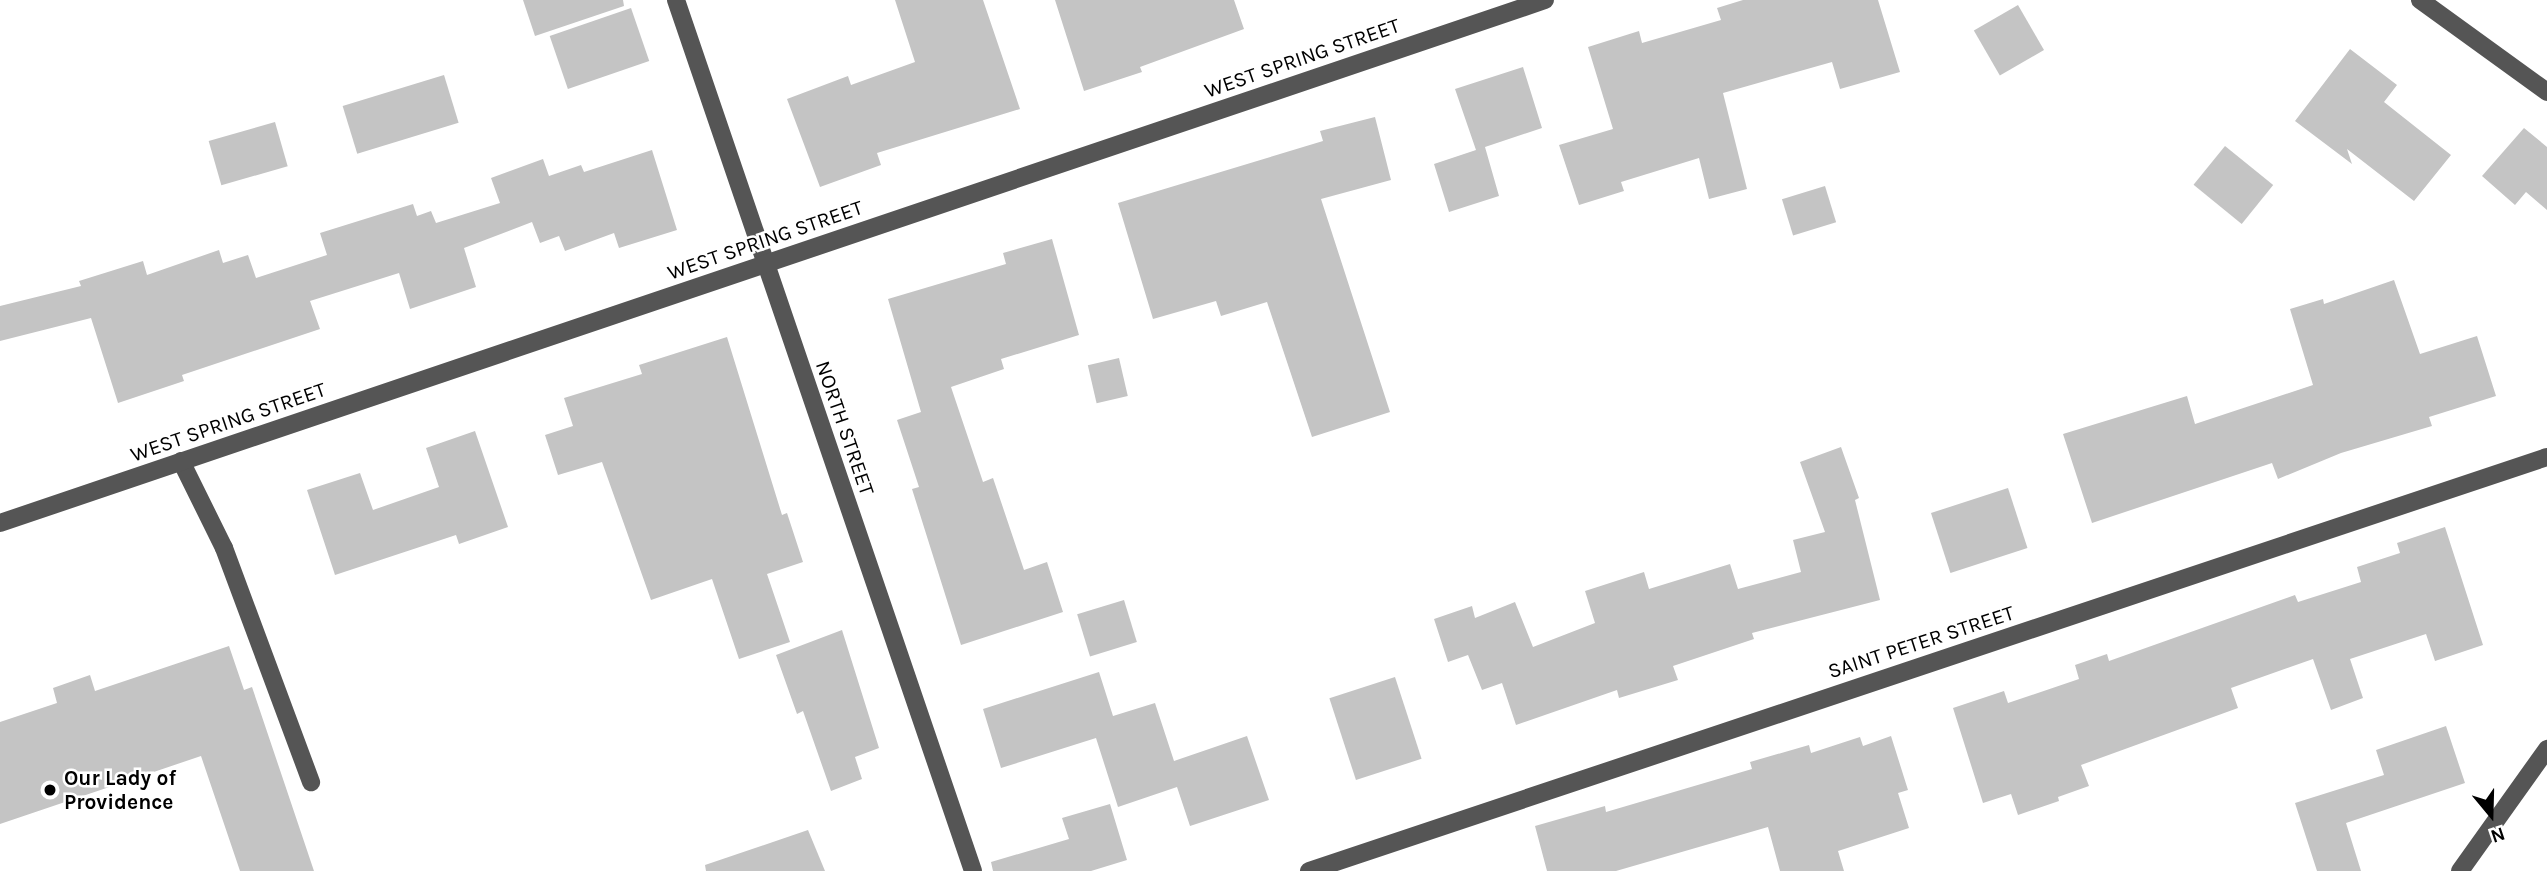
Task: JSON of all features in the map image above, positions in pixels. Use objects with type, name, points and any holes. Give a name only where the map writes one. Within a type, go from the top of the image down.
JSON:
[{"type":"street","name":"NORTH STREET","points":[[676,0],[972,871]]},
{"type":"street","name":"WEST SPRING STREET","points":[[0,523],[1545,0]]},
{"type":"street","points":[[2420,0],[2547,92]]},
{"type":"street","name":"SAINT PETER STREET","points":[[1309,871],[2547,457]]},
{"type":"street","points":[[181,461],[224,548],[311,782]]},
{"type":"street","points":[[2460,871],[2547,749]]},
{"type":"building","points":[[523,0],[623,0],[624,6],[535,36]]},
{"type":"building","points":[[895,0],[983,0],[1020,109],[877,153],[881,165],[820,187],[787,99],[848,76],[851,85],[915,62]]},
{"type":"building","points":[[1055,0],[1234,0],[1244,29],[1140,67],[1142,72],[1084,91]]},
{"type":"building","points":[[1743,0],[1878,0],[1900,72],[1840,89],[1832,62],[1723,93],[1747,189],[1709,199],[1699,158],[1621,182],[1624,191],[1579,205],[1559,145],[1613,129],[1588,47],[1639,31],[1642,43],[1721,20],[1717,8]]},
{"type":"building","points":[[2018,5],[2044,50],[2000,76],[1974,30]]},
{"type":"building","points":[[631,8],[649,61],[568,89],[550,36]]},
{"type":"building","points":[[2350,49],[2397,85],[2384,102],[2451,155],[2414,201],[2347,149],[2352,164],[2295,121]]},
{"type":"building","points":[[1523,67],[1542,128],[1485,147],[1499,196],[1449,212],[1434,164],[1476,150],[1455,89]]},
{"type":"building","points":[[444,75],[459,123],[357,154],[343,106]]},
{"type":"building","points":[[1375,117],[1391,180],[1321,199],[1390,412],[1312,437],[1267,302],[1221,316],[1216,301],[1153,319],[1118,203],[1323,141],[1320,131]]},
{"type":"building","points":[[275,122],[288,166],[221,185],[209,141]]},
{"type":"building","points":[[2524,128],[2547,147],[2547,210],[2526,192],[2515,205],[2482,176]]},
{"type":"building","points":[[2225,146],[2273,185],[2242,224],[2194,185]]},
{"type":"building","points":[[652,150],[677,230],[619,248],[614,233],[565,251],[559,236],[540,243],[532,222],[464,248],[476,287],[410,309],[399,273],[310,301],[320,329],[182,375],[184,381],[118,403],[91,318],[0,341],[0,306],[81,286],[79,281],[143,261],[147,275],[219,250],[223,263],[248,255],[256,278],[327,255],[320,233],[413,204],[417,216],[431,211],[436,223],[500,203],[491,178],[543,159],[549,176],[581,165],[584,172]]},
{"type":"building","points":[[1825,186],[1836,222],[1793,235],[1782,199]]},
{"type":"building","points":[[1052,239],[1079,335],[1001,359],[1004,369],[951,387],[983,482],[993,478],[1024,570],[1047,562],[1063,612],[961,645],[912,489],[919,487],[897,420],[921,412],[888,299],[1006,264],[1003,253]]},
{"type":"building","points":[[2394,280],[2420,354],[2477,336],[2496,396],[2429,417],[2432,426],[2341,453],[2278,479],[2272,463],[2092,523],[2063,434],[2187,396],[2195,424],[2313,385],[2290,309],[2323,299],[2324,304]]},
{"type":"building","points":[[727,337],[782,515],[787,513],[803,562],[767,574],[790,642],[739,659],[712,579],[651,600],[602,462],[558,475],[545,435],[573,426],[564,398],[642,374],[639,365]]},
{"type":"building","points":[[1119,358],[1128,396],[1097,403],[1088,365]]},
{"type":"building","points":[[475,431],[508,527],[459,544],[456,535],[335,575],[307,490],[360,473],[373,510],[439,487],[426,448]]},
{"type":"building","points":[[1841,447],[1859,498],[1855,500],[1880,600],[1752,633],[1754,639],[1673,666],[1678,680],[1619,698],[1617,690],[1516,725],[1502,683],[1482,690],[1468,655],[1448,662],[1434,619],[1472,606],[1475,618],[1515,602],[1533,647],[1595,623],[1585,591],[1644,572],[1649,589],[1730,564],[1738,589],[1801,572],[1793,540],[1825,532],[1800,462]]},
{"type":"building","points":[[2008,488],[2027,548],[1950,573],[1931,513]]},
{"type":"building","points":[[2445,527],[2483,645],[2435,661],[2426,634],[2350,659],[2363,698],[2331,710],[2313,659],[2231,688],[2238,708],[2081,765],[2089,786],[2058,797],[2059,801],[2018,815],[2011,794],[1983,803],[1953,708],[2004,691],[2008,703],[2079,679],[2075,665],[2107,654],[2109,661],[2295,595],[2298,602],[2361,582],[2357,567],[2400,553],[2397,543]]},
{"type":"building","points":[[1124,600],[1137,642],[1090,656],[1077,614]]},
{"type":"building","points":[[842,630],[879,748],[855,757],[862,779],[831,791],[803,711],[797,714],[776,655]]},
{"type":"building","name":"Our Lady of Providence","points":[[229,646],[244,690],[252,687],[314,871],[240,871],[201,756],[0,824],[0,722],[57,703],[53,688],[90,675],[95,691]]},
{"type":"building","points":[[1099,672],[1113,716],[1155,703],[1174,761],[1247,736],[1269,800],[1190,826],[1177,787],[1118,807],[1096,738],[1001,768],[983,709]]},
{"type":"building","points":[[1395,677],[1422,759],[1356,780],[1329,698]]},
{"type":"building","points":[[2446,726],[2465,783],[2346,823],[2361,871],[2317,871],[2295,803],[2384,775],[2376,750]]},
{"type":"building","points":[[1891,736],[1908,790],[1898,793],[1909,828],[1838,851],[1844,871],[1780,871],[1768,827],[1616,871],[1547,871],[1535,826],[1605,806],[1606,812],[1752,769],[1750,762],[1809,745],[1811,753],[1860,737],[1863,746]]},
{"type":"building","points":[[1110,804],[1127,860],[1091,871],[993,871],[991,862],[1069,839],[1062,818]]},
{"type":"building","points":[[808,830],[825,871],[706,871],[705,865]]},
{"type":"place","name":"Our Lady of Providence","points":[[50,790]]}]
